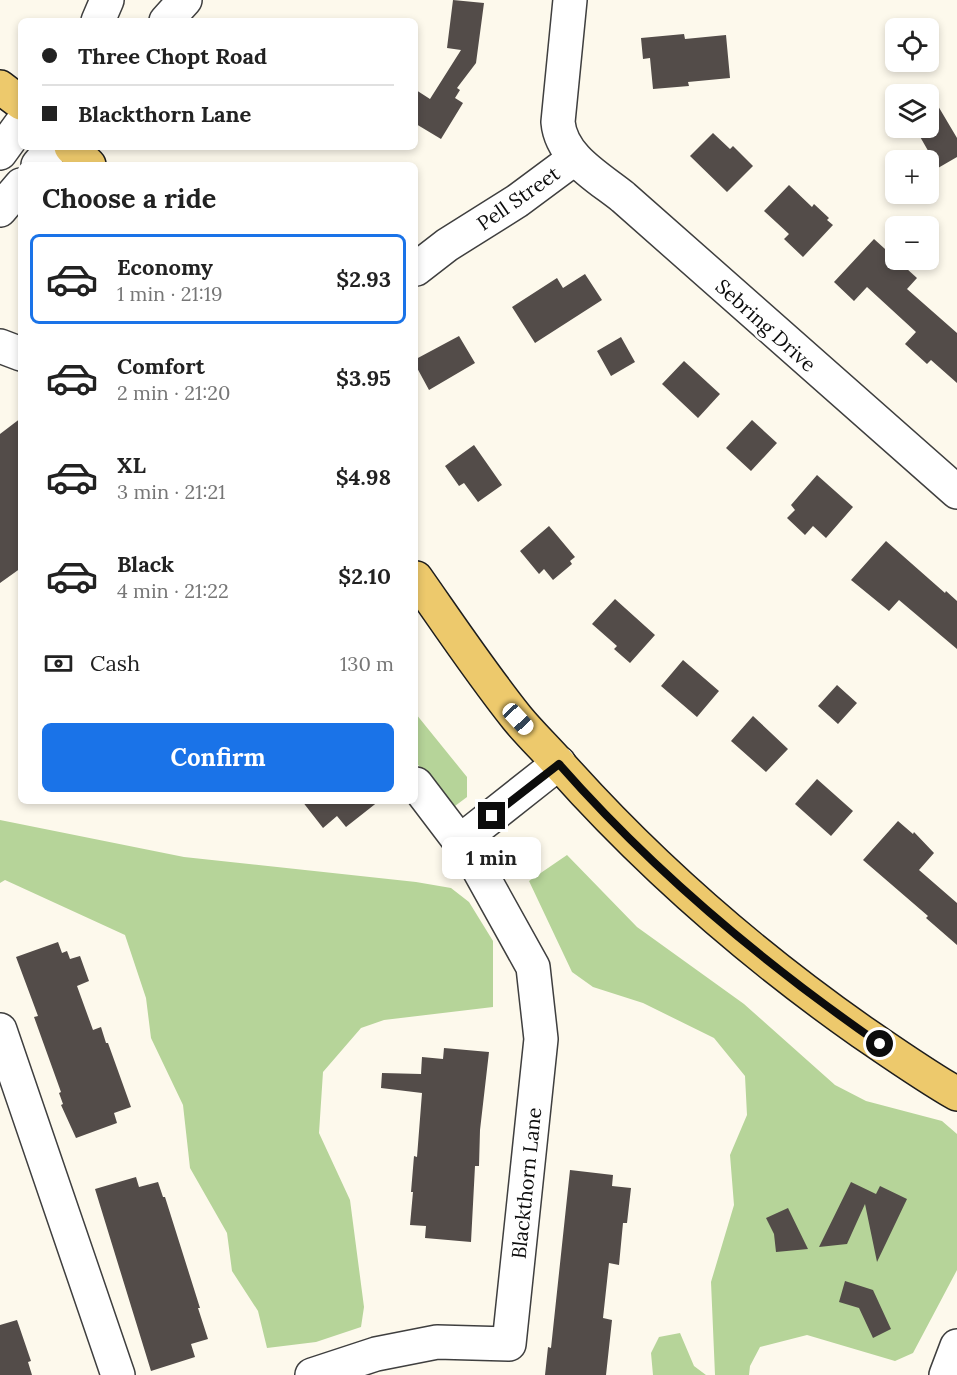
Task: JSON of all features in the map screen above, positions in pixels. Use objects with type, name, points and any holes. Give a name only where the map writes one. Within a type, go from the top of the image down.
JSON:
[{"type":"main road","points":[[0,87],[18,101]]},
{"type":"main road","points":[[74,150],[86,162]]},
{"type":"main road","points":[[418,581],[518,719],[595,805],[632,842],[721,923],[827,1007],[957,1094]]},
{"type":"street","points":[[99,18],[106,0]]},
{"type":"street","points":[[169,18],[185,0]]},
{"type":"street","name":"Pell Street","points":[[418,267],[447,245],[517,201],[575,158],[559,132],[558,122],[570,0]]},
{"type":"street","points":[[0,153],[18,128]]},
{"type":"street","points":[[40,162],[50,150]]},
{"type":"street","name":"Sebring Drive","points":[[575,158],[953,481]]},
{"type":"street","points":[[0,210],[18,189]]},
{"type":"street","points":[[0,346],[18,353]]},
{"type":"street","points":[[459,842],[559,764]]},
{"type":"street","name":"Blackthorn Lane","points":[[312,1375],[376,1354],[437,1342],[509,1344],[542,1039],[533,967],[472,859],[418,787]]},
{"type":"street","points":[[0,1030],[118,1375]]},
{"type":"street","points":[[946,1375],[957,1346]]},
{"type":"green space","points":[[418,716],[467,777],[467,797],[451,809],[418,765]]},
{"type":"green space","points":[[0,820],[184,857],[416,882],[451,888],[469,902],[493,941],[493,1007],[384,1020],[361,1028],[323,1072],[319,1133],[350,1200],[364,1307],[361,1327],[316,1342],[267,1348],[258,1311],[232,1271],[227,1233],[190,1168],[183,1105],[151,1038],[146,998],[125,935],[5,880],[0,883]]},
{"type":"green space","points":[[567,855],[637,927],[744,1004],[835,1085],[866,1101],[942,1121],[957,1134],[957,1270],[913,1353],[895,1361],[807,1335],[760,1347],[750,1366],[749,1375],[715,1375],[711,1282],[734,1205],[730,1155],[747,1115],[745,1076],[714,1038],[643,1003],[593,987],[572,972],[529,881]]},
{"type":"green space","points":[[680,1333],[694,1366],[706,1375],[653,1375],[651,1353],[659,1337]]},
{"type":"building","points":[[453,0],[484,3],[476,63],[457,88],[460,90],[455,98],[463,103],[441,139],[418,125],[418,91],[430,99],[461,50],[447,48]]},
{"type":"building","points":[[684,34],[685,39],[726,35],[730,78],[688,82],[689,86],[653,89],[650,58],[643,59],[641,38]]},
{"type":"building","points":[[939,108],[957,138],[957,157],[939,167],[939,150],[928,150],[921,138],[939,138]]},
{"type":"building","points":[[713,133],[730,149],[733,146],[753,166],[727,192],[690,156]]},
{"type":"building","points":[[789,185],[812,207],[814,204],[833,225],[803,257],[784,239],[789,234],[764,211]]},
{"type":"building","points":[[874,239],[885,249],[885,270],[908,270],[917,278],[907,289],[957,333],[957,383],[931,360],[927,364],[905,344],[916,332],[867,287],[854,301],[834,282]]},
{"type":"building","points":[[585,274],[602,300],[535,343],[512,307],[557,278],[563,288]]},
{"type":"building","points":[[459,336],[475,363],[429,390],[418,370],[418,358]]},
{"type":"building","points":[[621,337],[635,362],[611,376],[597,351]]},
{"type":"building","points":[[684,361],[720,394],[698,418],[662,384]]},
{"type":"building","points":[[18,420],[18,570],[0,583],[0,434]]},
{"type":"building","points":[[752,420],[777,443],[751,471],[726,448]]},
{"type":"building","points":[[474,445],[502,485],[478,502],[464,483],[459,486],[445,466]]},
{"type":"building","points":[[817,475],[853,507],[826,538],[813,526],[805,535],[787,518],[795,510],[791,505]]},
{"type":"building","points":[[549,526],[575,557],[570,561],[572,564],[553,580],[544,569],[539,574],[520,551]]},
{"type":"building","points":[[886,541],[957,601],[957,649],[899,600],[889,611],[851,580]]},
{"type":"building","points":[[615,599],[655,635],[630,663],[614,649],[617,646],[592,624]]},
{"type":"building","points":[[683,660],[719,691],[697,717],[661,686]]},
{"type":"building","points":[[837,685],[857,703],[838,724],[818,706]]},
{"type":"building","points":[[753,716],[788,749],[766,772],[731,741]]},
{"type":"building","points":[[817,779],[853,811],[831,836],[795,804]]},
{"type":"building","points":[[304,804],[375,804],[346,827],[337,816],[323,828]]},
{"type":"building","points":[[898,821],[913,834],[914,832],[934,853],[919,870],[957,903],[957,945],[926,918],[928,916],[863,860]]},
{"type":"building","points":[[58,942],[62,953],[67,951],[70,959],[80,956],[89,981],[77,986],[93,1030],[101,1027],[131,1107],[114,1113],[117,1123],[76,1138],[61,1105],[63,1104],[59,1093],[61,1092],[34,1017],[38,1016],[16,957]]},
{"type":"building","points":[[444,1048],[489,1052],[480,1130],[479,1166],[475,1166],[471,1242],[425,1238],[426,1226],[410,1225],[414,1156],[417,1157],[422,1093],[381,1088],[382,1073],[421,1074],[422,1057],[443,1059]]},
{"type":"building","points":[[570,1170],[613,1175],[612,1186],[631,1188],[627,1223],[623,1223],[619,1265],[609,1263],[603,1318],[612,1320],[606,1375],[545,1375],[548,1347],[551,1348]]},
{"type":"building","points":[[136,1177],[139,1187],[158,1182],[163,1197],[165,1197],[208,1339],[191,1344],[195,1357],[151,1371],[95,1189]]},
{"type":"building","points":[[851,1182],[876,1194],[880,1186],[907,1199],[877,1262],[865,1204],[847,1244],[819,1247]]},
{"type":"building","points":[[788,1208],[808,1249],[776,1252],[774,1234],[766,1218]]},
{"type":"building","points":[[845,1281],[873,1290],[891,1329],[873,1338],[859,1308],[839,1302]]},
{"type":"building","points":[[17,1320],[31,1361],[28,1362],[32,1375],[0,1375],[0,1325]]},
{"type":"route","points":[[492,816],[559,764],[595,805],[688,895],[768,962],[880,1044]]}]
